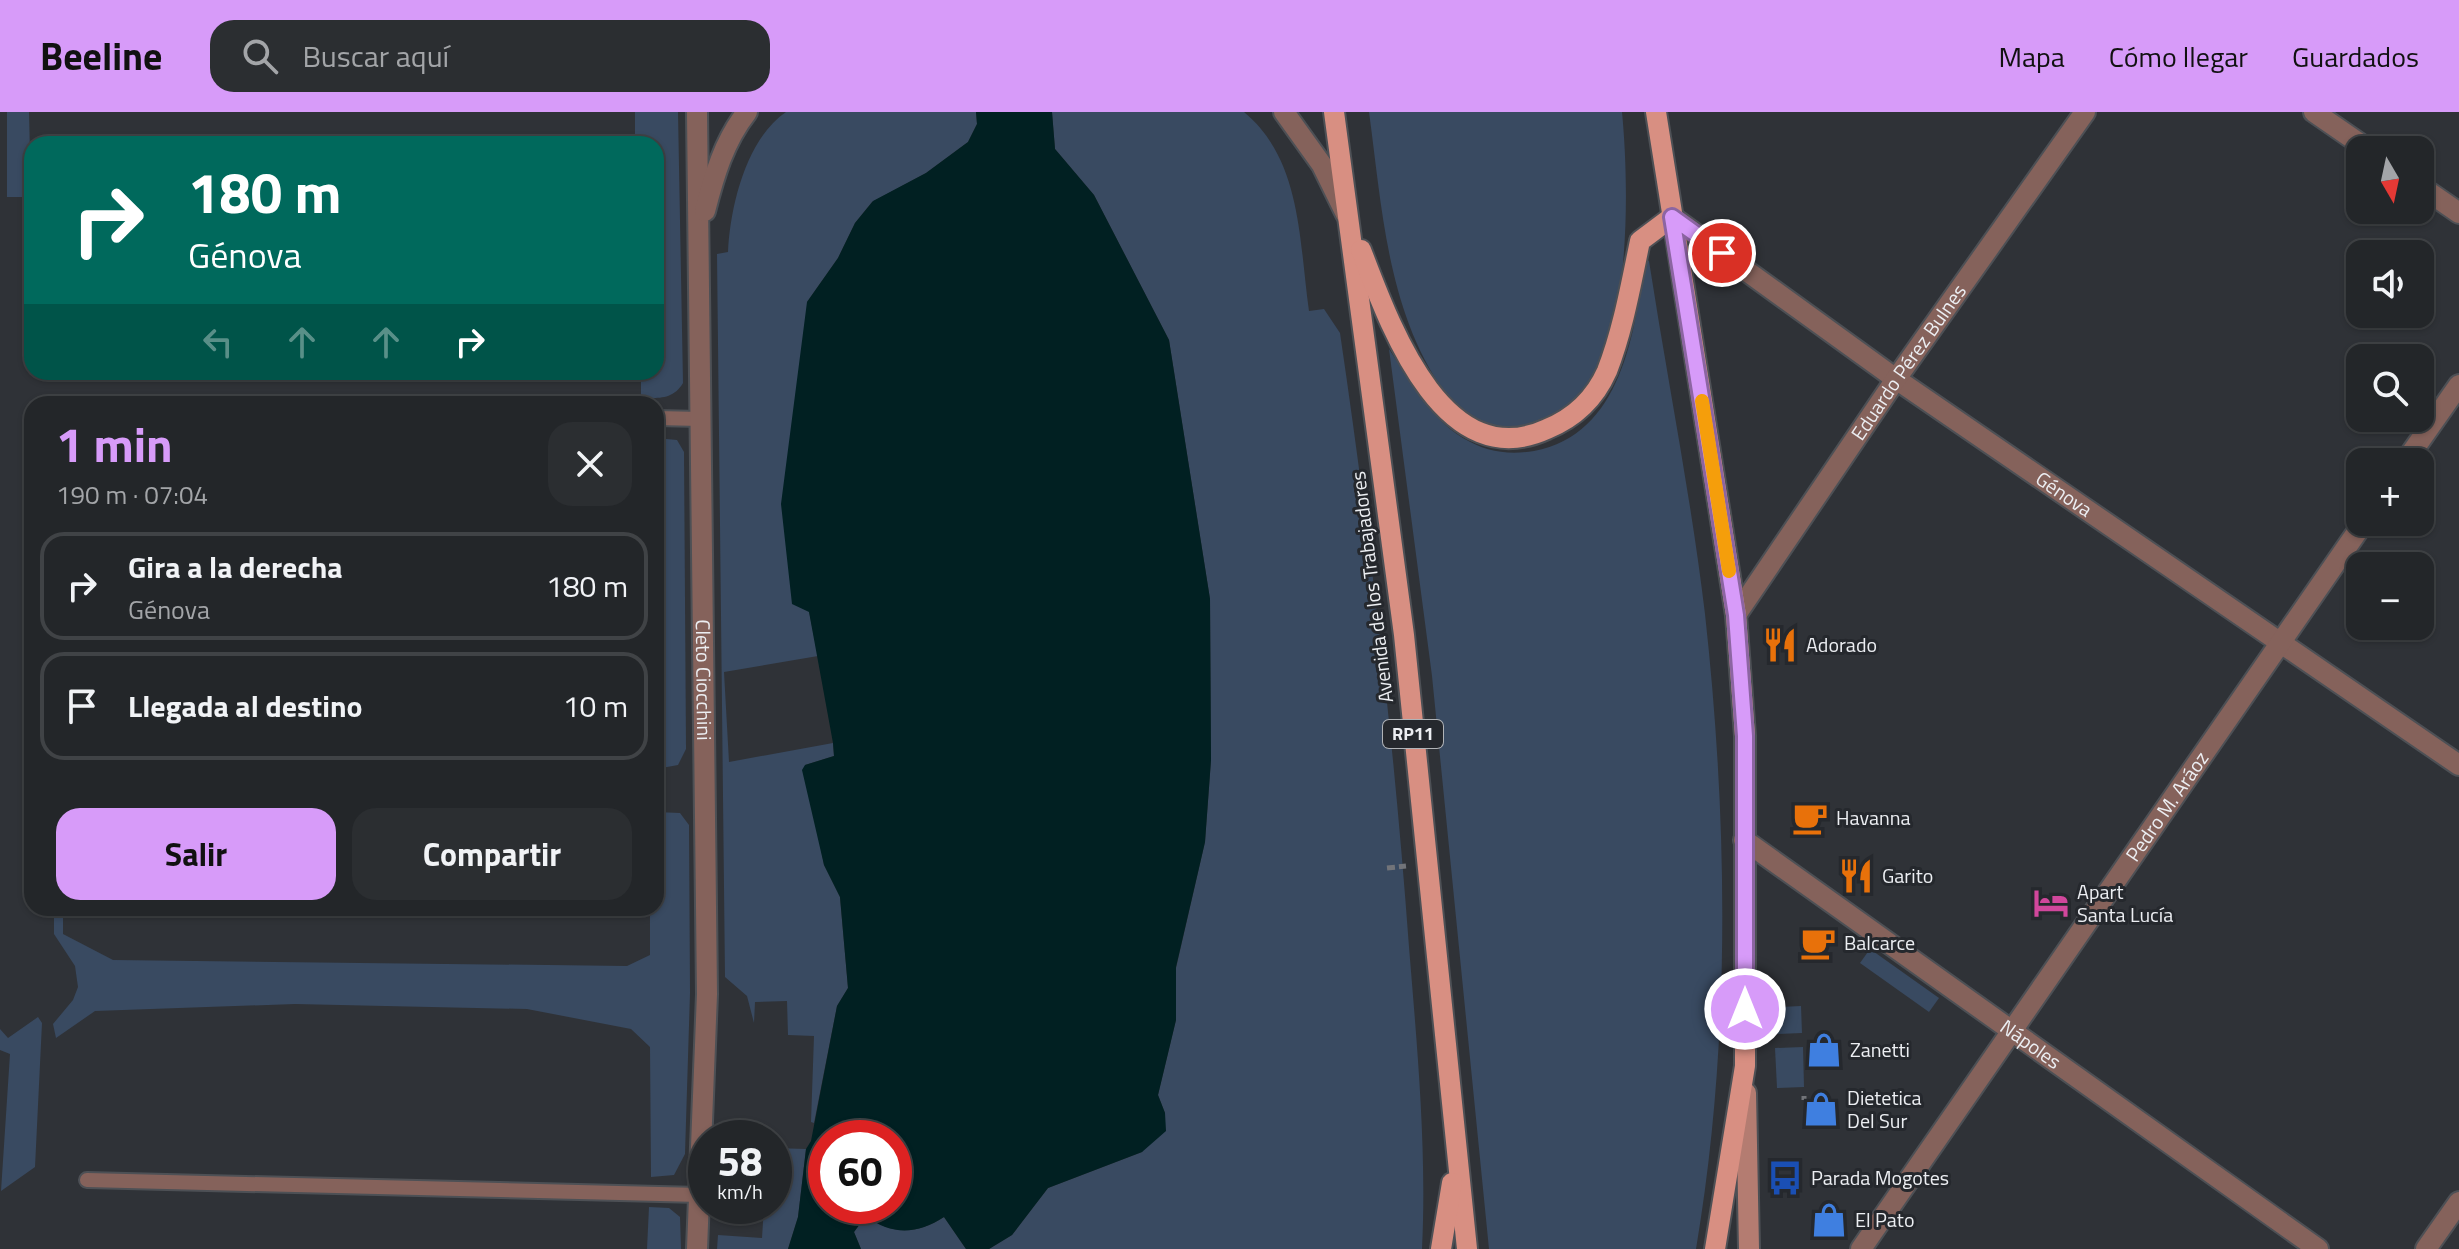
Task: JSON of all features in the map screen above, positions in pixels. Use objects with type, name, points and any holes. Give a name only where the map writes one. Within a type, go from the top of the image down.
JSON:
[{"type":"main road","name":"Avenida de los Trabajadores","points":[[1334,112],[1404,635],[1455,1163],[1467,1249]]},
{"type":"main road","points":[[1656,112],[1736,615],[1745,736],[1745,1066],[1749,1249]]},
{"type":"main road","points":[[1349,221],[1380,299],[1427,386],[1468,428],[1484,435],[1517,439],[1535,435],[1570,418],[1598,387],[1620,329],[1640,241],[1672,217]]},
{"type":"main road","points":[[1715,1249],[1745,1066]]},
{"type":"main road","points":[[1441,1249],[1455,1163]]},
{"type":"street","name":"Cleto Ciocchini","points":[[697,112],[707,994],[703,1120]]},
{"type":"street","points":[[699,234],[721,158],[734,128],[747,112]]},
{"type":"street","points":[[1284,112],[1322,165],[1349,221]]},
{"type":"street","name":"Eduardo Pérez Bulnes","points":[[1736,615],[1896,379],[2085,112]]},
{"type":"street","points":[[2314,112],[2349,136]]},
{"type":"street","points":[[2434,196],[2459,213]]},
{"type":"street","name":"Génova","points":[[1672,217],[1896,379],[2459,765]]},
{"type":"street","points":[[2415,448],[2459,385]]},
{"type":"street","name":"Pedro M. Aráoz","points":[[1861,1249],[2354,536]]},
{"type":"street","name":"Nápoles","points":[[1744,840],[2318,1249]]},
{"type":"street","points":[[2426,1249],[2459,1202]]},
{"type":"street","name":"Cleto Ciocchini","points":[[697,1249],[698,1224]]},
{"type":"lane","points":[[664,418],[701,419]]},
{"type":"lane","points":[[87,1180],[688,1195]]},
{"type":"shaded area","points":[[7,112],[29,112],[30,136],[24,136],[24,197],[7,197]]},
{"type":"shaded area","points":[[635,112],[678,112],[683,383],[675,393],[664,397],[641,396],[641,380],[664,380],[664,136],[635,136]]},
{"type":"shaded area","points":[[786,112],[976,112],[977,124],[968,142],[926,173],[872,202],[855,223],[838,258],[807,302],[809,611],[818,656],[724,672],[729,762],[833,743],[834,756],[805,765],[824,865],[840,897],[848,988],[837,1006],[815,1120],[811,1120],[814,1036],[788,1035],[787,1001],[755,1002],[754,1023],[747,996],[725,977],[717,254],[728,252],[732,215],[743,175],[760,139]]},
{"type":"shaded area","points":[[976,112],[1052,112],[1055,149],[1094,195],[1169,340],[1210,599],[1211,760],[1205,842],[1176,967],[1176,1020],[1158,1095],[1165,1113],[1166,1131],[1142,1152],[1048,1188],[1012,1235],[989,1249],[966,1249],[944,1217],[915,1229],[895,1230],[880,1224],[912,1224],[912,1120],[815,1120],[837,1006],[848,988],[840,897],[824,865],[802,770],[805,765],[834,756],[833,743],[809,612],[792,604],[781,504],[807,302],[838,258],[855,223],[873,201],[926,173],[968,142],[977,124]]},
{"type":"shaded area","points":[[1052,112],[1244,112],[1263,131],[1287,178],[1299,230],[1309,311],[1324,309],[1340,333],[1371,563],[1396,793],[1420,1098],[1422,1249],[989,1249],[1012,1235],[1048,1188],[1142,1152],[1165,1113],[1158,1095],[1176,1020],[1176,968],[1205,842],[1211,760],[1210,599],[1169,340],[1094,195],[1055,149]]},
{"type":"shaded area","points":[[1369,112],[1622,112],[1626,221],[1617,305],[1608,343],[1595,376],[1576,400],[1564,409],[1529,424],[1499,427],[1468,415],[1444,391],[1425,360],[1399,293],[1383,221]]},
{"type":"shaded area","points":[[1645,258],[1649,261],[1699,570],[1713,693],[1718,772],[1722,932],[1720,1012],[1707,1171],[1696,1249],[1489,1249],[1432,676],[1389,349],[1440,420],[1472,443],[1515,453],[1534,451],[1564,441],[1587,424],[1605,402],[1619,376],[1636,317]]},
{"type":"shaded area","points":[[664,439],[677,440],[684,452],[686,749],[678,765],[664,768]]},
{"type":"shaded area","points":[[664,812],[680,813],[689,825],[690,993],[685,1154],[674,1175],[651,1177],[650,1047],[631,1029],[527,1009],[295,1004],[95,1011],[56,1038],[53,1024],[73,1000],[78,987],[75,966],[54,934],[54,916],[63,916],[63,934],[113,960],[627,966],[650,955],[650,916],[664,916]]},
{"type":"shaded area","points":[[1870,949],[1939,998],[1929,1012],[1860,963]]},
{"type":"shaded area","points":[[1774,991],[1779,991],[1780,1007],[1801,1006],[1802,1033],[1775,1034]]},
{"type":"shaded area","points":[[38,1017],[42,1023],[35,1167],[1,1191],[10,1054],[0,1050],[0,1029],[8,1038]]},
{"type":"shaded area","points":[[1803,1047],[1804,1087],[1777,1088],[1775,1048]]},
{"type":"shaded area","points":[[808,1146],[808,1224],[860,1224],[854,1232],[861,1249],[788,1249],[798,1217]]},
{"type":"shaded area","points":[[792,1149],[806,1149],[798,1217],[788,1249],[717,1249],[718,1235],[762,1238],[763,1224],[792,1224]]},
{"type":"shaded area","points":[[649,1207],[669,1208],[680,1217],[681,1249],[647,1249]]},
{"type":"shaded area","points":[[944,1217],[966,1249],[861,1249],[854,1232],[860,1224],[879,1224],[905,1230],[924,1227]]},
{"type":"slow traffic","points":[[1702,401],[1729,571]]},
{"type":"place","name":"Adorado","points":[[1780,645]]},
{"type":"place","name":"Havanna","points":[[1810,818]]},
{"type":"place","name":"Garito","points":[[1856,876]]},
{"type":"place","name":"Apart Santa Lucía","points":[[2051,903]]},
{"type":"place","name":"Balcarce","points":[[1818,943]]},
{"type":"place","name":"Zanetti","points":[[1824,1050]]},
{"type":"place","name":"Dietetica Del Sur","points":[[1821,1109]]},
{"type":"place","name":"Parada Mogotes","points":[[1785,1178]]},
{"type":"place","name":"El Pato","points":[[1829,1220]]},
{"type":"route","points":[[1722,253],[1672,217],[1736,615],[1745,736],[1745,1009]]}]
